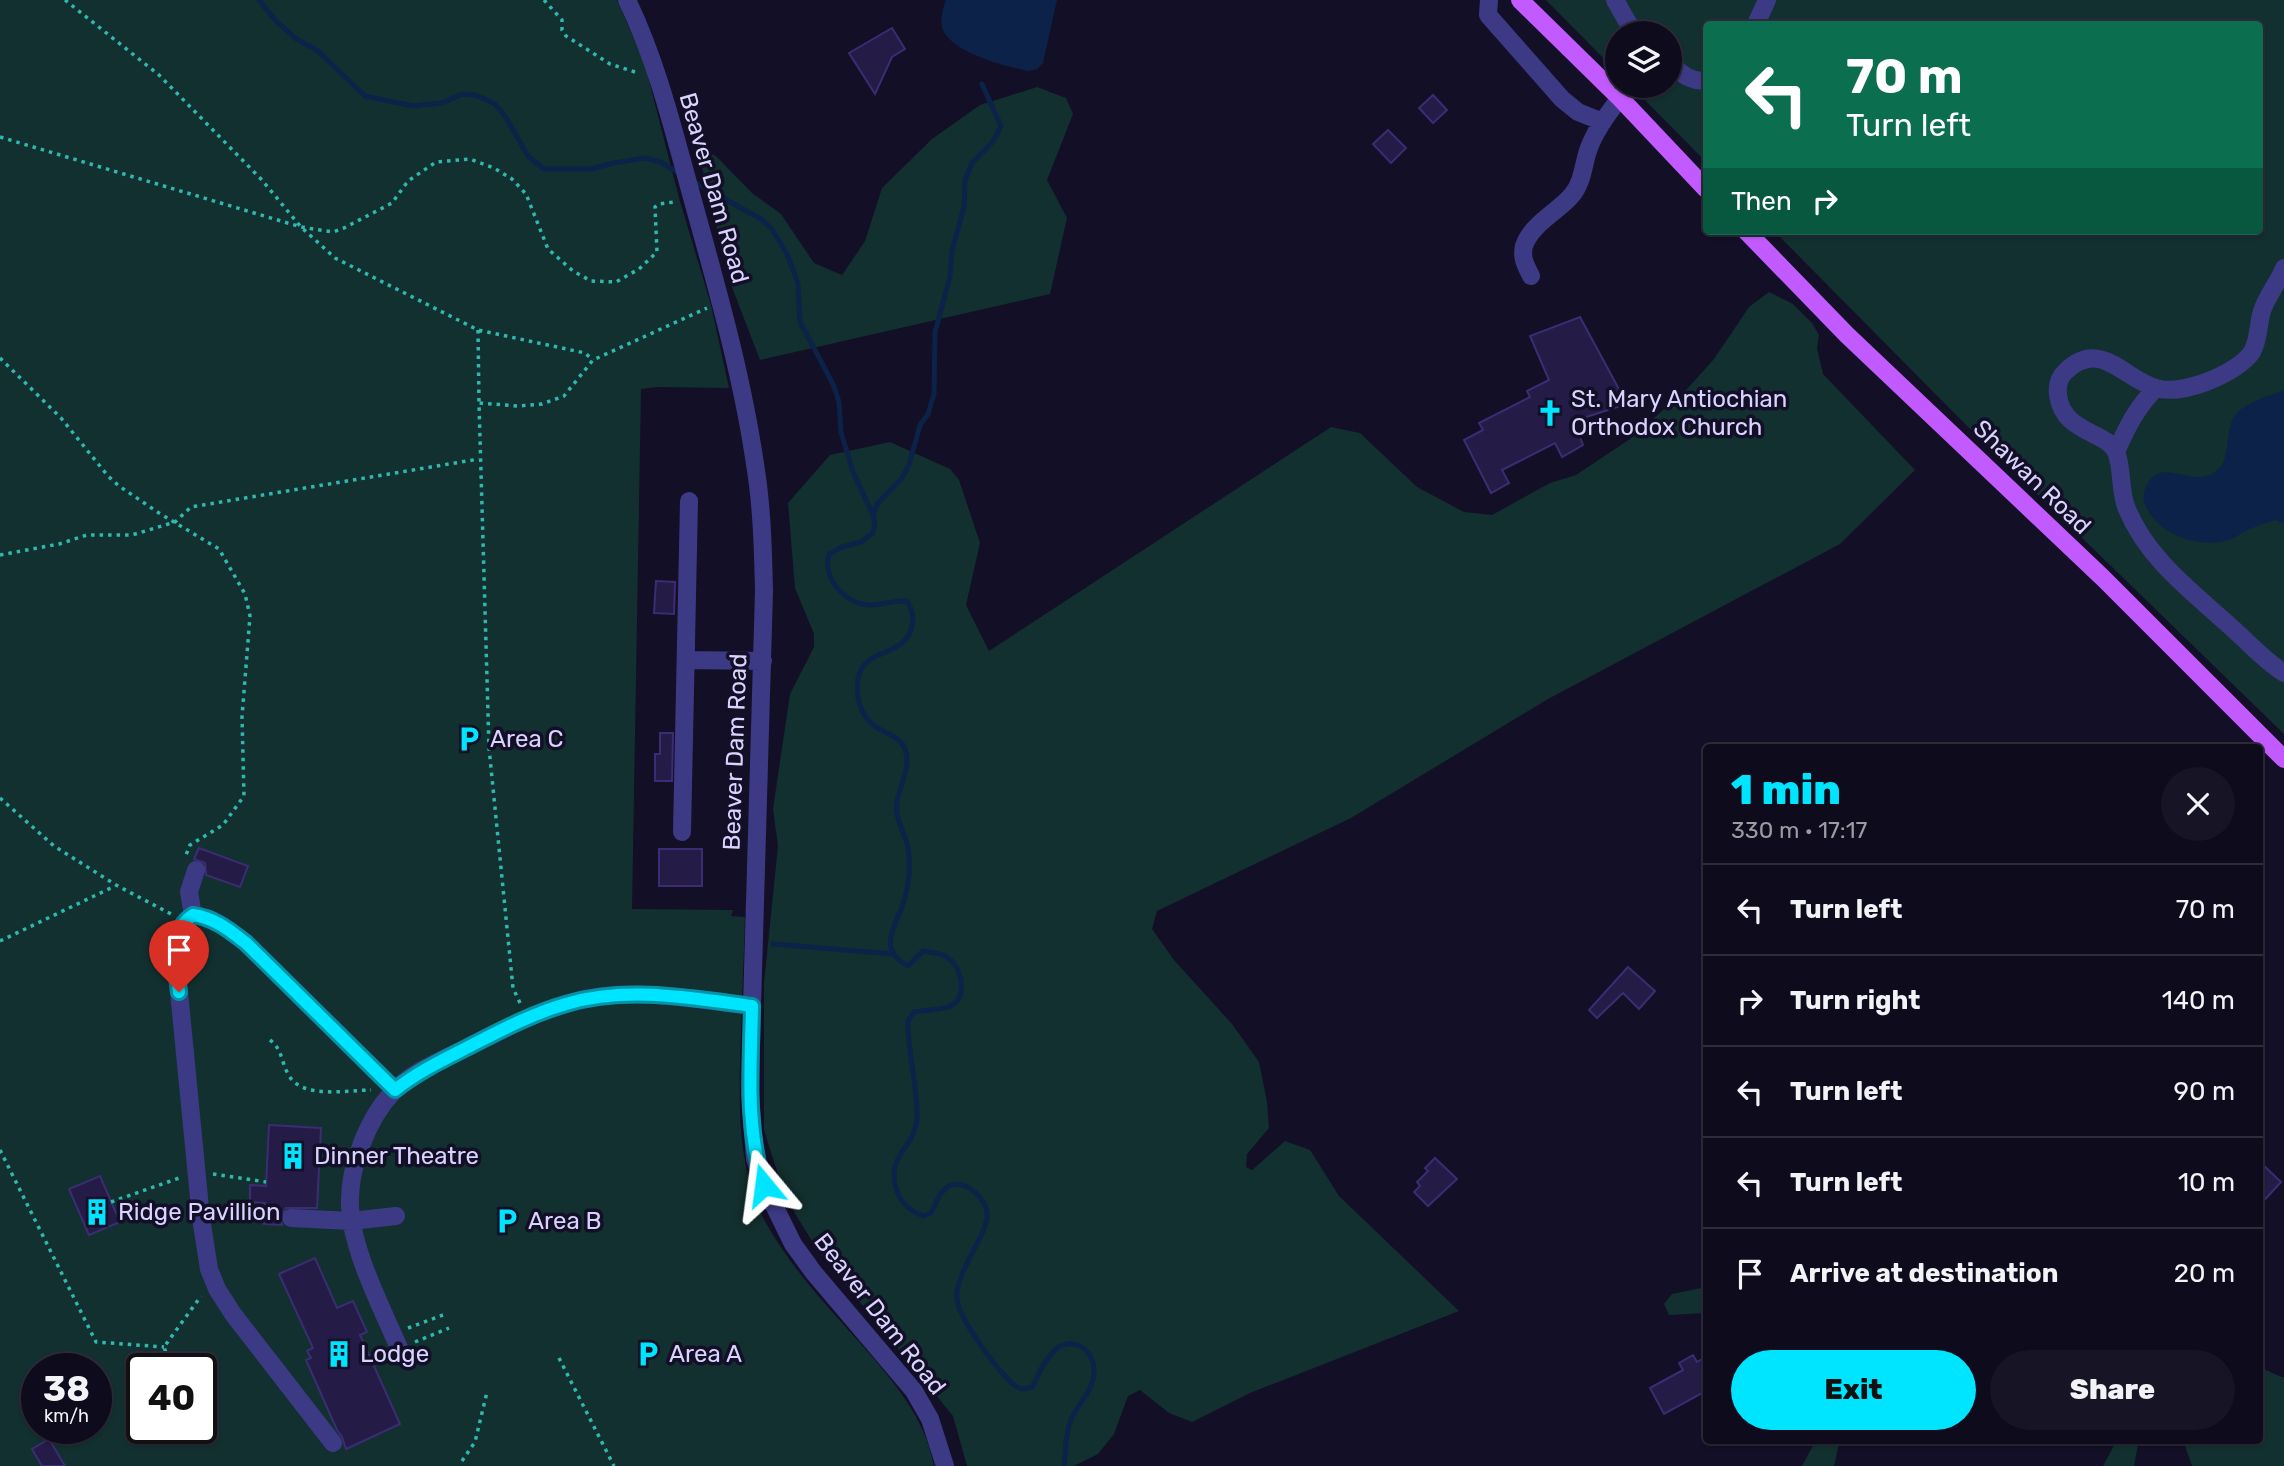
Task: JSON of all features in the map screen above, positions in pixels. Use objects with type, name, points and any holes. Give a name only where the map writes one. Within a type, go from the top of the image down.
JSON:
[{"type":"main road","points":[[1520,0],[1605,83]]},
{"type":"main road","points":[[1620,98],[1703,186]]},
{"type":"main road","name":"Shawan Road","points":[[1750,235],[1847,335],[2113,587],[2284,759]]},
{"type":"street","name":"Beaver Dam Road","points":[[627,0],[652,59],[721,302],[756,466],[764,591],[752,1006],[751,1130],[755,1159],[764,1185],[793,1244],[814,1273],[914,1391],[930,1419],[945,1466]]},
{"type":"street","points":[[1489,0],[1488,15],[1543,80],[1578,112],[1603,122]]},
{"type":"street","points":[[1615,0],[1627,21]]},
{"type":"street","points":[[1757,21],[1767,0]]},
{"type":"street","points":[[1682,75],[1703,81]]},
{"type":"street","points":[[1531,276],[1523,259],[1525,244],[1534,231],[1573,194],[1583,175],[1587,153],[1603,122],[1620,98]]},
{"type":"street","points":[[2116,452],[2110,444],[2073,422],[2059,404],[2057,387],[2063,373],[2077,362],[2104,359],[2157,388],[2173,390],[2219,377],[2252,352],[2262,310],[2284,268]]},
{"type":"street","points":[[2157,388],[2142,402],[2129,422],[2116,452],[2120,486],[2127,509],[2140,534],[2160,562],[2284,673]]},
{"type":"street","points":[[682,832],[689,501]]},
{"type":"street","points":[[686,660],[763,661]]},
{"type":"street","points":[[194,875],[189,892],[189,918],[178,930],[175,951],[201,1218],[209,1269],[233,1314],[333,1443]]},
{"type":"street","points":[[189,918],[208,917],[246,943],[395,1090]]},
{"type":"street","points":[[396,1341],[359,1250],[351,1221],[350,1189],[362,1142],[383,1104],[395,1090],[418,1072],[528,1017],[568,1003],[603,996],[628,995],[685,997],[752,1006]]},
{"type":"street","points":[[291,1219],[351,1221],[396,1216]]},
{"type":"path","points":[[65,0],[159,75],[261,179],[301,227],[335,258],[478,330],[585,353],[593,360]]},
{"type":"path","points":[[544,0],[562,20],[562,30],[566,36],[610,64],[639,73]]},
{"type":"path","points":[[0,137],[301,227],[333,232],[392,203],[408,181],[436,162],[470,159],[494,168],[512,179],[526,194],[548,249],[573,271],[591,281],[616,282],[639,269],[657,252],[655,207],[692,199]]},
{"type":"path","points":[[479,403],[518,407],[542,404],[564,396],[593,360],[721,302]]},
{"type":"path","points":[[478,330],[479,458],[489,748],[513,988],[528,1017]]},
{"type":"path","points":[[0,358],[61,418],[113,481],[219,549],[245,594],[250,616],[242,717],[244,796],[223,825],[190,845],[185,858],[184,874],[194,875]]},
{"type":"path","points":[[0,555],[59,544],[87,535],[132,535],[175,522],[191,508],[479,458]]},
{"type":"path","points":[[0,798],[54,846],[116,885],[189,918]]},
{"type":"path","points":[[0,941],[116,885]]},
{"type":"path","points":[[270,1041],[278,1046],[288,1075],[295,1084],[307,1089],[395,1090]]},
{"type":"path","points":[[0,1150],[96,1342],[164,1348]]},
{"type":"path","points":[[164,1348],[214,1279]]},
{"type":"path","points":[[396,1341],[443,1315]]},
{"type":"path","points":[[396,1341],[449,1328]]},
{"type":"path","points":[[164,1348],[166,1353]]},
{"type":"path","points":[[559,1358],[614,1466]]},
{"type":"path","points":[[462,1461],[475,1442],[487,1392]]},
{"type":"green space","points":[[0,0],[617,0],[644,61],[679,198],[711,305],[729,388],[641,389],[632,909],[733,910],[731,916],[745,917],[740,1106],[744,1155],[756,1201],[776,1240],[798,1271],[906,1400],[923,1431],[934,1466],[0,1466]]},
{"type":"green space","points":[[1546,0],[2284,0],[2284,734],[1971,430],[1778,235],[2263,235],[2263,21],[1703,21],[1703,159],[1643,98],[1682,98],[1682,21],[1605,21],[1605,60]]},
{"type":"green space","points":[[1037,87],[1066,98],[1073,114],[1047,180],[1067,218],[1050,294],[760,360],[730,282],[696,143],[717,157],[752,193],[781,214],[814,263],[842,275],[865,241],[882,188],[932,139],[980,105]]},
{"type":"green space","points":[[1769,292],[1793,304],[1812,323],[1819,335],[1817,348],[1823,374],[1915,470],[1840,544],[1548,699],[1351,818],[1157,911],[1152,929],[1174,960],[1232,1024],[1259,1062],[1269,1128],[1247,1154],[1246,1167],[1252,1170],[1285,1141],[1310,1150],[1339,1196],[1459,1311],[1250,1393],[1192,1422],[1169,1413],[1140,1390],[1128,1396],[1114,1434],[1098,1454],[1074,1466],[967,1466],[953,1416],[818,1251],[785,1197],[764,1130],[764,983],[778,846],[773,809],[790,694],[814,647],[814,634],[795,588],[788,503],[830,455],[890,442],[950,469],[959,480],[980,543],[966,605],[989,651],[1331,427],[1360,433],[1417,487],[1464,512],[1492,515],[1550,483],[1576,475],[1630,439],[1688,388],[1714,359],[1749,307]]},
{"type":"green space","points":[[1703,1288],[1703,1313],[1669,1315],[1664,1304],[1672,1294]]},
{"type":"green space","points":[[2263,1369],[2284,1378],[2284,1466],[2192,1466],[2184,1444],[2263,1444]]},
{"type":"green space","points":[[1814,1444],[1839,1444],[1834,1466],[1802,1466]]},
{"type":"green space","points":[[2115,1444],[2138,1444],[2134,1466],[2103,1466]]},
{"type":"water","points":[[946,0],[1057,0],[1043,63],[1037,69],[1029,71],[1019,69],[979,57],[955,44],[942,27]]},
{"type":"water","points":[[2284,390],[2284,524],[2275,520],[2229,540],[2210,543],[2177,536],[2158,523],[2144,501],[2145,489],[2151,479],[2167,472],[2199,477],[2215,472],[2224,460],[2230,427],[2237,413],[2253,402]]},
{"type":"building","points":[[892,28],[905,49],[892,57],[875,94],[849,53]]},
{"type":"building","points":[[1433,95],[1447,110],[1433,123],[1419,108]]},
{"type":"building","points":[[1388,130],[1406,148],[1391,163],[1373,144]]},
{"type":"building","name":"St. Mary Antiochian Orthodox Church","points":[[1580,317],[1627,404],[1574,421],[1583,445],[1562,457],[1555,443],[1502,470],[1509,483],[1491,493],[1464,440],[1483,430],[1479,423],[1530,397],[1527,391],[1549,380],[1530,336]]},
{"type":"building","points":[[656,581],[675,582],[674,614],[654,613]]},
{"type":"building","points":[[660,733],[673,733],[672,781],[655,781],[655,754],[660,754]]},
{"type":"building","points":[[199,848],[248,866],[240,887],[206,875],[205,863],[194,859]]},
{"type":"building","points":[[659,849],[702,849],[702,886],[659,886]]},
{"type":"building","points":[[1628,967],[1655,991],[1639,1009],[1623,993],[1597,1018],[1589,1010]]},
{"type":"building","name":"Dinner Theatre","points":[[269,1125],[321,1128],[317,1208],[286,1208],[280,1217],[282,1225],[264,1224],[265,1203],[250,1202],[250,1185],[266,1186]]},
{"type":"building","points":[[1435,1158],[1457,1179],[1428,1206],[1414,1192],[1420,1186],[1417,1182],[1428,1171],[1425,1168]]},
{"type":"building","points":[[2263,1165],[2281,1182],[2263,1202]]},
{"type":"building","name":"Ridge Pavillion","points":[[100,1176],[120,1222],[89,1235],[69,1189]]},
{"type":"building","name":"Lodge","points":[[315,1258],[337,1308],[353,1301],[367,1332],[360,1335],[400,1424],[346,1449],[306,1360],[311,1358],[307,1351],[313,1348],[279,1274]]},
{"type":"building","points":[[1693,1355],[1697,1362],[1703,1359],[1703,1393],[1664,1414],[1650,1388],[1683,1370],[1679,1363]]},
{"type":"building","points":[[40,1444],[52,1444],[65,1466],[42,1466],[32,1449]]},
{"type":"waterway","points":[[259,0],[275,20],[295,38],[318,51],[365,96],[413,106],[442,103],[462,94],[476,95],[495,104],[528,156],[544,169],[591,169],[645,158],[660,162],[681,174]]},
{"type":"waterway","points":[[873,515],[878,503],[902,478],[909,465],[920,425],[928,414],[934,394],[935,332],[950,277],[952,251],[964,207],[965,180],[972,163],[992,143],[1001,126],[982,84]]},
{"type":"waterway","points":[[692,181],[761,219],[772,229],[787,254],[798,283],[800,322],[833,384],[839,402],[841,432],[853,472],[875,525],[872,534],[861,542],[829,554],[832,580],[844,595],[860,604],[907,601],[912,612],[913,623],[906,639],[895,648],[869,660],[860,671],[858,699],[866,718],[900,741],[907,757],[897,804],[908,848],[909,875],[906,895],[891,936],[892,952],[908,966],[923,951],[947,957],[958,971],[961,992],[959,998],[945,1008],[914,1012],[908,1021],[917,1117],[912,1137],[897,1160],[894,1179],[904,1203],[923,1216],[931,1213],[944,1190],[957,1184],[971,1189],[986,1206],[987,1220],[962,1275],[957,1302],[975,1337],[1006,1377],[1022,1389],[1032,1387],[1048,1358],[1062,1345],[1076,1344],[1091,1358],[1094,1365],[1093,1380],[1070,1422],[1064,1466]]},
{"type":"waterway","points":[[773,944],[894,954]]},
{"type":"place","name":"St. Mary Antiochian Orthodox Church","points":[[1550,413]]},
{"type":"place","name":"Area C","points":[[469,739]]},
{"type":"place","name":"Dinner Theatre","points":[[293,1156]]},
{"type":"place","name":"Ridge Pavillion","points":[[97,1212]]},
{"type":"place","name":"Area B","points":[[507,1221]]},
{"type":"place","name":"Lodge","points":[[339,1354]]},
{"type":"place","name":"Area A","points":[[648,1354]]},
{"type":"route","points":[[179,992],[175,951],[178,930],[184,921],[193,915],[208,917],[246,943],[395,1090],[418,1072],[528,1017],[568,1003],[603,996],[641,995],[685,997],[752,1006],[751,1130],[755,1159],[764,1185]]}]
